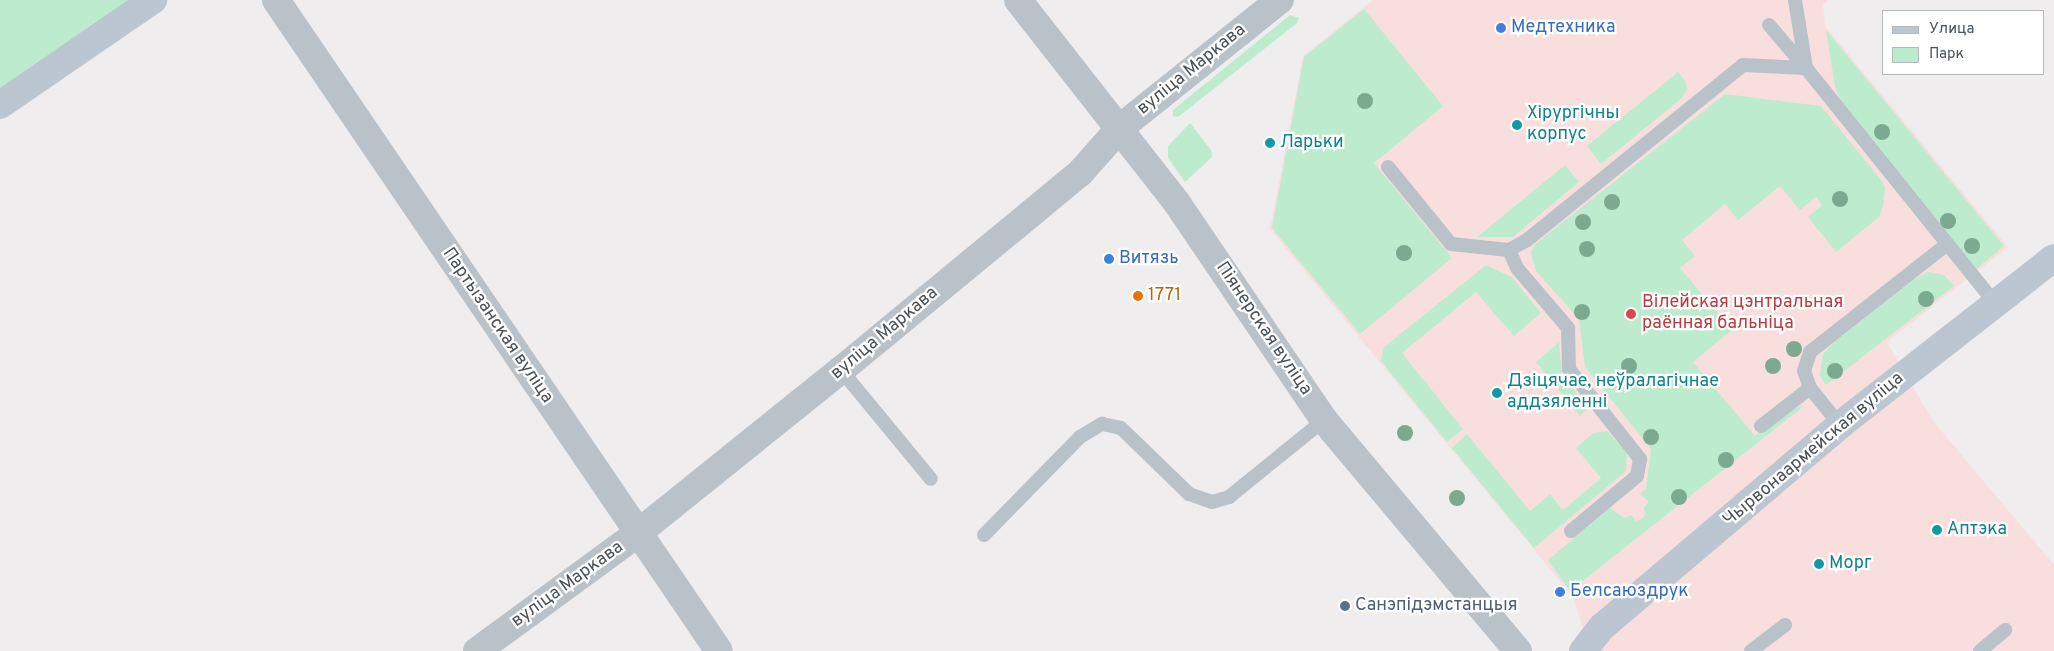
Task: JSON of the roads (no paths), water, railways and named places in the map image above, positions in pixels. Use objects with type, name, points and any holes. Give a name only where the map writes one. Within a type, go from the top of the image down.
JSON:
[{"type":"main road","points":[[0,105],[153,0]]},
{"type":"main road","name":"Чырвонаармейская вуліца","points":[[1583,651],[1602,627],[1840,425],[2054,258]]},
{"type":"street","name":"Партызанская вуліца","points":[[276,0],[719,651]]},
{"type":"street","name":"Піянерская вуліца","points":[[1018,0],[1177,203],[1324,420],[1518,651]]},
{"type":"street","name":"вуліца Маркава","points":[[477,651],[638,533],[842,370],[1080,173],[1120,128],[1280,0]]},
{"type":"lane","points":[[1795,0],[1806,68]]},
{"type":"lane","points":[[1769,25],[1806,68],[1995,303]]},
{"type":"lane","points":[[1388,167],[1451,244],[1509,250],[1527,240],[1743,65],[1806,68]]},
{"type":"lane","points":[[1840,425],[1810,388],[1804,371],[1810,352],[1947,244]]},
{"type":"lane","points":[[1509,250],[1517,268],[1568,328],[1569,369],[1640,458],[1637,476],[1571,532]]},
{"type":"lane","points":[[842,370],[931,480]]},
{"type":"lane","points":[[1761,426],[1810,388]]},
{"type":"lane","points":[[984,535],[1080,437],[1102,424],[1121,428],[1189,494],[1212,502],[1229,497],[1324,420]]},
{"type":"lane","points":[[1751,651],[1785,625]]},
{"type":"lane","points":[[1980,651],[2005,630]]},
{"type":"place","name":"Медтехника","points":[[1501,28]]},
{"type":"place","name":"Хірургічны корпус","points":[[1517,125]]},
{"type":"place","name":"Ларьки","points":[[1270,143]]},
{"type":"place","name":"Витязь","points":[[1109,259]]},
{"type":"place","name":"1771","points":[[1138,296]]},
{"type":"place","name":"Вілейская цэнтральная раённая бальніца","points":[[1631,314]]},
{"type":"place","name":"Дзіцячае, неўралагічнае аддзяленні","points":[[1497,393]]},
{"type":"place","name":"Аптэка","points":[[1937,530]]},
{"type":"place","name":"Морг","points":[[1819,564]]},
{"type":"place","name":"Белсаюздрук","points":[[1560,592]]},
{"type":"place","name":"Санэпідэмстанцыя","points":[[1345,606]]}]
